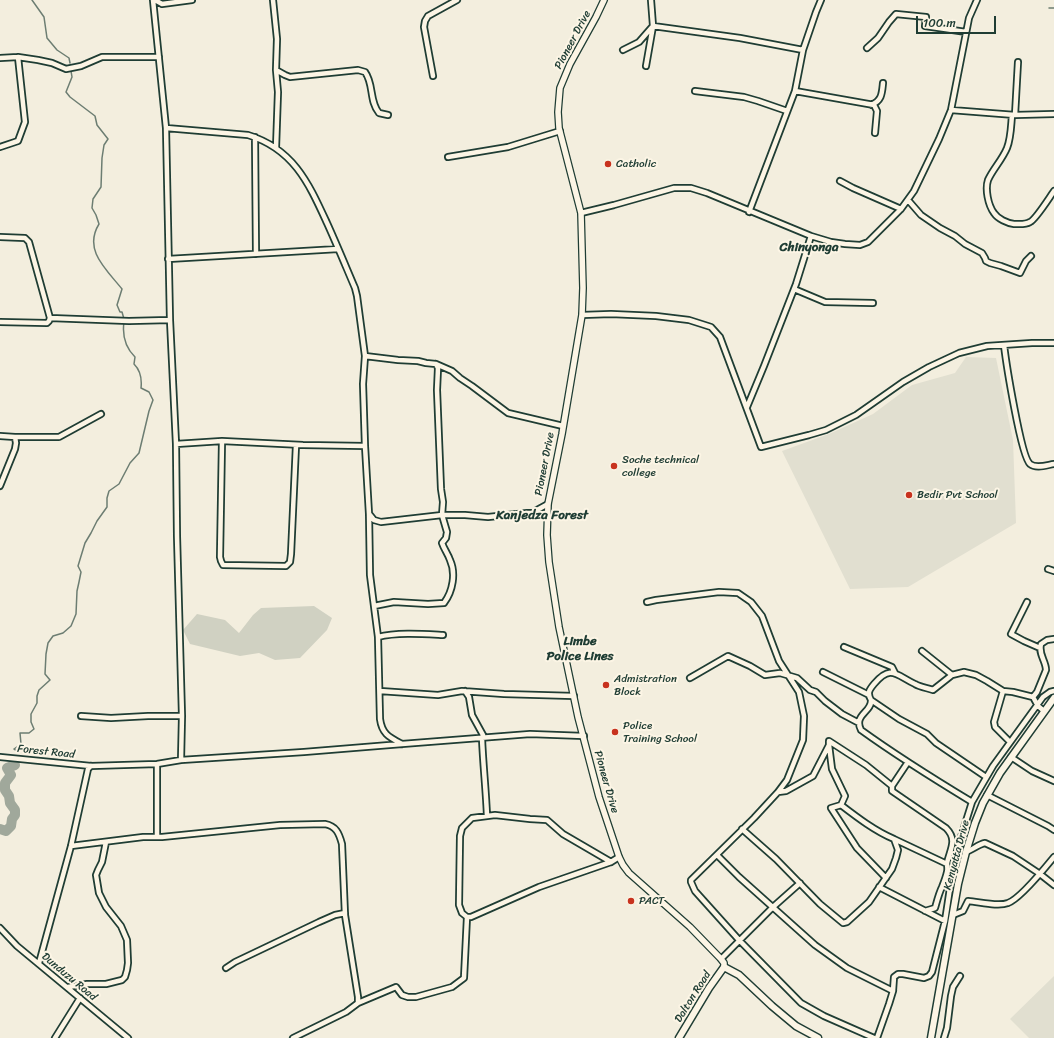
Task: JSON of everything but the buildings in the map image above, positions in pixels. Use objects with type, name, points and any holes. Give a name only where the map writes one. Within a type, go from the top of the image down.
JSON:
[{"type":"main road","name":"Kenyatta Drive","points":[[931,1038],[958,884],[975,823],[987,795],[1000,773],[1054,698]]},
{"type":"main road","name":"Dalton Road","points":[[679,1038],[709,988],[724,967]]},
{"type":"main road","points":[[724,967],[739,975],[796,1026],[818,1038]]},
{"type":"street","points":[[154,0],[162,4],[192,0]]},
{"type":"street","points":[[154,0],[166,128],[168,259],[176,444],[177,544],[182,716],[181,760]]},
{"type":"street","points":[[273,0],[277,39],[276,70],[278,92],[276,148]]},
{"type":"street","points":[[433,76],[424,28],[425,21],[428,16],[457,0]]},
{"type":"street","name":"Pioneer Drive","points":[[604,0],[594,22],[570,64],[562,83],[558,112],[560,131],[580,213],[583,288],[582,315],[548,504],[547,535],[549,562],[559,627],[578,717],[599,797],[619,858],[629,873],[690,927],[721,959],[724,963],[724,967]]},
{"type":"street","points":[[646,66],[653,26],[652,0]]},
{"type":"street","points":[[749,212],[795,91],[803,50],[821,0]]},
{"type":"street","points":[[580,213],[674,188],[691,188],[811,236],[831,242],[845,244],[860,245],[868,242],[908,200],[914,191],[951,110],[968,18],[977,0]]},
{"type":"street","points":[[867,48],[878,38],[896,14],[926,16],[925,26],[966,32]]},
{"type":"street","points":[[653,26],[740,38],[803,50]]},
{"type":"street","points":[[623,50],[638,42],[653,26]]},
{"type":"street","points":[[0,58],[18,57],[52,63],[66,69],[81,66],[102,57],[159,57]]},
{"type":"street","points":[[0,147],[18,141],[25,122],[18,57]]},
{"type":"street","points":[[1018,62],[1014,115],[1007,147],[989,179],[987,186],[988,198],[994,213],[1000,219],[1008,224],[1021,224],[1030,222],[1054,191]]},
{"type":"street","points":[[276,70],[290,77],[358,70],[365,72],[369,79],[375,108],[379,113],[388,114]]},
{"type":"street","points":[[795,91],[872,104],[877,103],[880,100],[883,83]]},
{"type":"street","points":[[695,91],[744,97],[787,111]]},
{"type":"street","points":[[872,104],[877,111],[874,133]]},
{"type":"street","points":[[951,110],[1014,115],[1054,114]]},
{"type":"street","points":[[166,128],[248,135],[260,138],[288,158],[310,186],[355,288],[365,356],[363,384],[369,514],[370,575],[378,637],[380,718],[381,725],[385,733],[390,738],[402,744]]},
{"type":"street","points":[[448,157],[508,147],[560,131]]},
{"type":"street","points":[[255,137],[256,254]]},
{"type":"street","points":[[840,181],[852,188],[900,208]]},
{"type":"street","points":[[908,200],[921,215],[965,244],[982,253],[986,261],[990,263],[1020,273],[1026,261],[1032,256]]},
{"type":"street","points":[[746,408],[794,289],[811,236]]},
{"type":"street","points":[[0,237],[25,238],[29,242],[50,318],[47,323],[0,322]]},
{"type":"street","points":[[168,259],[338,249]]},
{"type":"street","points":[[794,289],[825,302],[873,303]]},
{"type":"street","points":[[582,315],[611,314],[656,316],[689,320],[710,327],[720,337],[761,447],[826,430],[874,404],[903,382],[929,367],[959,353],[987,346],[1054,343]]},
{"type":"street","points":[[50,318],[129,321],[170,320]]},
{"type":"street","points":[[1004,345],[1006,364],[1026,457],[1029,463],[1033,466],[1054,464]]},
{"type":"street","points":[[365,356],[436,364],[452,371],[508,413],[563,426]]},
{"type":"street","points":[[374,606],[394,602],[428,604],[444,603],[446,602],[452,585],[451,561],[442,543],[446,538],[447,532],[442,515],[443,502],[441,488],[438,368],[436,364]]},
{"type":"street","points":[[0,436],[59,437],[101,414]]},
{"type":"street","points":[[0,486],[15,449],[15,437]]},
{"type":"street","points":[[176,444],[222,441],[296,445],[365,446]]},
{"type":"street","points":[[222,441],[220,557],[223,565],[286,566],[290,562],[292,554],[296,445]]},
{"type":"street","points":[[369,514],[374,520],[381,522],[442,515],[488,517],[528,513],[534,514],[537,510],[548,504]]},
{"type":"street","points":[[1048,569],[1054,571]]},
{"type":"street","points":[[647,602],[719,592],[738,592],[751,602],[762,616],[779,661],[799,692],[804,716],[804,740],[787,780],[778,792],[691,880],[691,885],[739,940],[801,1003],[824,1016],[874,1038]]},
{"type":"street","points":[[1027,602],[1011,634],[1040,648]]},
{"type":"street","points":[[378,637],[422,634],[443,635]]},
{"type":"street","points":[[1033,697],[1037,692],[1046,670],[1041,654],[1041,644],[1054,639]]},
{"type":"street","points":[[844,647],[892,667],[895,673]]},
{"type":"street","points":[[922,651],[952,675]]},
{"type":"street","points":[[690,678],[728,656],[765,675],[780,673],[796,678],[810,690],[816,692],[842,714],[859,723]]},
{"type":"street","points":[[824,672],[870,698],[899,718],[927,734],[986,777]]},
{"type":"street","points":[[972,802],[890,751],[861,730],[859,723],[860,719],[871,705],[869,692],[870,688],[884,674],[892,672],[916,685],[933,690],[952,675],[964,672],[976,675],[1003,692],[1013,692],[1033,697],[1038,706],[1044,711]]},
{"type":"street","points":[[380,691],[438,695],[465,691],[504,694],[574,696]]},
{"type":"street","points":[[465,691],[470,703],[472,716],[483,735],[487,816]]},
{"type":"street","points":[[877,1038],[890,1004],[894,980],[898,974],[924,978],[931,975],[945,920],[950,888],[961,838],[972,802],[986,777],[1043,697],[1054,691]]},
{"type":"street","points":[[1003,692],[994,722],[996,727],[1010,742]]},
{"type":"street","points":[[81,716],[111,718],[182,716]]},
{"type":"street","name":"Forest Road","points":[[0,756],[91,766],[157,764],[181,760],[530,734],[584,736]]},
{"type":"street","points":[[778,792],[786,791],[813,776],[829,745],[829,741],[866,765],[892,786]]},
{"type":"street","points":[[829,745],[832,769],[845,796],[841,805],[831,808],[857,848],[886,878]]},
{"type":"street","points":[[1011,757],[1036,773],[1054,781]]},
{"type":"street","points":[[908,762],[892,786],[892,792],[946,828],[952,837],[952,846],[947,864],[948,870],[946,878],[941,888],[935,908],[925,911]]},
{"type":"street","points":[[157,764],[157,837]]},
{"type":"street","points":[[38,963],[71,846],[88,769],[91,766]]},
{"type":"street","points":[[987,795],[1054,830]]},
{"type":"street","points":[[841,805],[884,835],[947,864]]},
{"type":"street","points":[[611,862],[563,834],[547,820],[494,815],[472,818],[462,828],[460,836],[459,905],[462,914],[470,917],[539,887],[611,862],[619,858]]},
{"type":"street","points":[[71,846],[143,837],[157,837],[280,825],[331,825],[341,838],[342,844],[345,913],[358,1003]]},
{"type":"street","points":[[742,829],[776,859],[820,904],[843,923],[847,922],[869,902],[892,869],[898,850],[894,839]]},
{"type":"street","points":[[68,987],[118,982],[125,977],[127,970],[127,940],[121,926],[106,907],[99,893],[96,875],[102,862],[106,842]]},
{"type":"street","points":[[966,852],[985,843],[1013,856],[1054,885]]},
{"type":"street","points":[[717,855],[739,877],[815,945],[847,968],[893,991]]},
{"type":"street","points":[[953,915],[963,911],[968,901],[995,904],[1007,904],[1011,902],[1040,874],[1054,857]]},
{"type":"street","points":[[721,959],[773,907],[800,883]]},
{"type":"street","points":[[879,887],[945,920]]},
{"type":"street","points":[[226,968],[335,914],[345,913]]},
{"type":"street","points":[[293,1038],[346,1012],[358,1003],[396,987],[402,994],[408,997],[416,997],[452,986],[464,978],[467,917]]},
{"type":"street","name":"Dunduzu Road","points":[[0,928],[18,946],[128,1038]]},
{"type":"street","points":[[944,1038],[947,1028],[953,987],[960,976]]},
{"type":"street","points":[[55,1038],[80,998]]},
{"type":"shaded area","name":"Bedir Pvt School","points":[[966,357],[996,358],[1013,440],[1016,523],[908,587],[850,589],[782,451],[829,434],[873,414],[912,385],[955,373]]},
{"type":"shaded area","points":[[314,606],[332,618],[327,630],[300,658],[275,660],[259,653],[240,656],[190,644],[183,630],[197,614],[225,620],[239,633],[253,615],[261,608]]},
{"type":"shaded area","points":[[1054,976],[1054,1038],[1029,1038],[1010,1019]]},
{"type":"waterway","points":[[32,0],[44,17],[47,38],[57,50],[69,58],[70,63]]},
{"type":"waterway","points":[[1049,8],[1054,8]]},
{"type":"waterway","points":[[71,71],[72,77],[66,92],[70,97],[95,116],[97,125],[108,139],[104,145],[102,158],[101,187],[93,199],[92,208],[99,224],[95,233],[94,242],[98,259],[122,289],[117,305],[120,312],[122,312],[124,319]]},
{"type":"waterway","points":[[19,752],[14,749],[21,744],[20,733],[29,733],[34,729],[31,722],[31,714],[37,703],[39,690],[50,680],[45,674],[48,643],[53,636],[63,633],[71,626],[76,614],[77,591],[81,572],[78,566],[85,543],[97,521],[107,507],[109,491],[119,484],[130,463],[139,453],[153,400],[149,392],[141,388],[140,375],[134,364],[135,357],[125,341],[123,332],[124,322]]},
{"type":"waterway","points":[[0,829],[6,831],[11,826],[12,819],[15,815],[15,810],[10,803],[9,796],[5,790],[5,783],[11,775],[7,768],[15,765]]},
{"type":"place","name":"Catholic","points":[[608,164]]},
{"type":"place","name":"Soche technical college","points":[[614,466]]},
{"type":"place","name":"Bedir Pvt School","points":[[909,495]]},
{"type":"place","name":"Admistration Block","points":[[606,685]]},
{"type":"place","name":"Police Training School","points":[[615,732]]},
{"type":"place","name":"PACT","points":[[631,901]]},
{"type":"district","name":"Chinyonga","points":[[809,248]]},
{"type":"district","name":"Kanjedza Forest","points":[[542,516]]},
{"type":"district","name":"Limbe Police Lines","points":[[580,650]]}]
